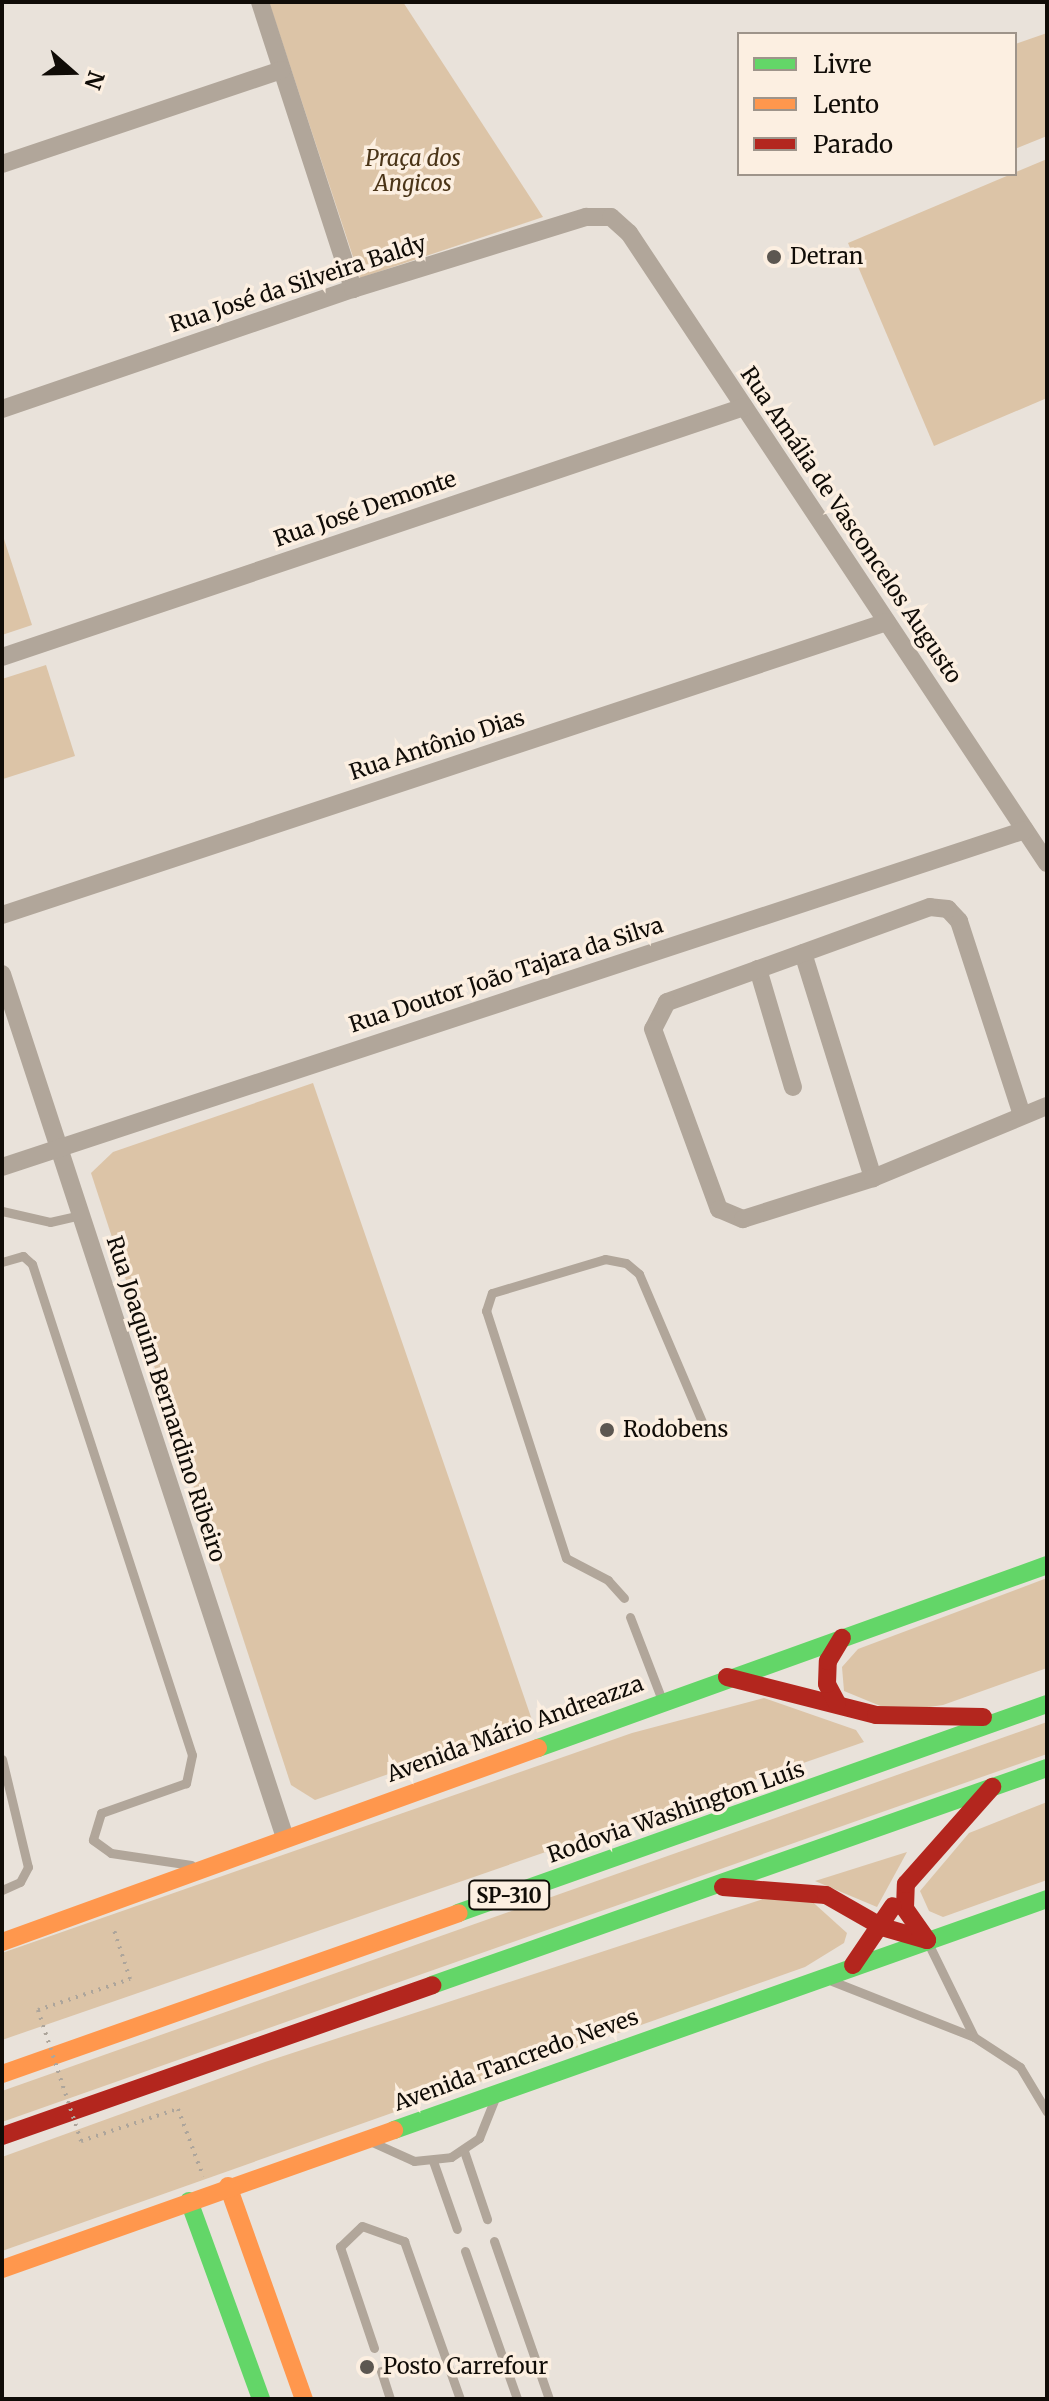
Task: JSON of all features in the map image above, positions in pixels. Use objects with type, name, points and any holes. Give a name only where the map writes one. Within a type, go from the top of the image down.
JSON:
[{"type":"main road","name":"Avenida Mário Andreazza","points":[[2,1942],[727,1677],[1047,1565]]},
{"type":"main road","points":[[837,1703],[827,1684],[828,1661],[842,1638]]},
{"type":"main road","points":[[727,1677],[876,1715],[1016,1715]]},
{"type":"main road","name":"Rodovia Washington Luís","points":[[2,2074],[1047,1704]]},
{"type":"main road","name":"SP-310","points":[[2,2136],[1047,1768]]},
{"type":"main road","points":[[853,1965],[882,1927],[906,1884],[992,1787]]},
{"type":"main road","points":[[906,1884],[905,1908],[927,1940]]},
{"type":"main road","points":[[707,1886],[802,1889],[882,1927],[927,1940]]},
{"type":"main road","name":"Avenida Tancredo Neves","points":[[2,2269],[498,2090],[1047,1899]]},
{"type":"main road","points":[[228,2186],[304,2399]]},
{"type":"main road","points":[[189,2201],[261,2399]]},
{"type":"street","points":[[260,2],[353,289]]},
{"type":"street","points":[[2,164],[282,70]]},
{"type":"street","name":"Rua José da Silveira Baldy","points":[[2,409],[353,289],[586,217],[611,217]]},
{"type":"street","name":"Rua Amália de Vasconcelos Augusto","points":[[611,217],[744,407],[1047,863]]},
{"type":"street","name":"Rua José Demonte","points":[[2,657],[744,407]]},
{"type":"street","name":"Rua Antônio Dias","points":[[2,915],[887,622]]},
{"type":"street","name":"Rua Doutor João Tajara da Silva","points":[[2,1167],[1025,830]]},
{"type":"street","points":[[1022,1115],[959,921],[948,909],[930,907],[667,1002],[653,1029],[719,1209],[743,1219],[873,1178],[1047,1106]]},
{"type":"street","points":[[803,953],[873,1178]]},
{"type":"street","points":[[758,969],[793,1087]]},
{"type":"street","name":"Rua Joaquim Bernardino Ribeiro","points":[[2,974],[285,1838]]},
{"type":"lane","points":[[2,1211],[50,1222],[81,1215]]},
{"type":"lane","points":[[2,1262],[23,1256],[32,1264],[192,1755],[186,1783],[101,1813],[93,1840],[111,1853],[208,1867]]},
{"type":"lane","points":[[624,1598],[608,1580],[566,1558],[486,1311],[492,1293],[605,1259],[626,1263],[639,1274],[703,1424]]},
{"type":"lane","points":[[630,1617],[662,1701]]},
{"type":"lane","points":[[2,1759],[28,1867],[20,1882],[2,1890]]},
{"type":"lane","points":[[927,1940],[974,2037]]},
{"type":"lane","points":[[821,1977],[974,2037],[1020,2067],[1047,2112]]},
{"type":"lane","points":[[365,2139],[414,2161],[433,2161],[464,2151],[479,2138],[498,2090]]},
{"type":"lane","points":[[464,2151],[487,2219]]},
{"type":"lane","points":[[433,2161],[457,2229]]},
{"type":"lane","points":[[374,2348],[340,2247],[362,2226],[404,2241],[460,2399]]},
{"type":"lane","points":[[494,2241],[549,2399]]},
{"type":"lane","points":[[465,2251],[517,2399]]},
{"type":"lane","points":[[381,2371],[390,2399]]},
{"type":"path","points":[[106,1906],[130,1979],[38,2010],[81,2141],[178,2109],[209,2193]]},
{"type":"green space","name":"Praça dos Angicos","points":[[269,2],[403,2],[543,217],[360,278]]},
{"type":"green space","points":[[1047,33],[1047,136],[1017,148],[1017,43]]},
{"type":"green space","points":[[1047,159],[1047,398],[934,446],[848,243],[1007,176],[1017,176],[1017,172]]},
{"type":"green space","points":[[2,533],[32,625],[2,635]]},
{"type":"green space","points":[[46,665],[75,756],[3,779],[2,679]]},
{"type":"green space","points":[[313,1083],[533,1723],[315,1800],[291,1785],[91,1173],[113,1152]]},
{"type":"green space","points":[[1047,1578],[1047,1668],[943,1705],[895,1712],[844,1691],[842,1667],[858,1649]]},
{"type":"green space","points":[[764,1698],[856,1730],[864,1742],[2,2040],[2,1953],[632,1733]]},
{"type":"green space","points":[[1047,1722],[1047,1754],[2,2122],[2,2091]]},
{"type":"green space","points":[[1047,1802],[1047,1880],[943,1917],[929,1911],[920,1891],[969,1833]]},
{"type":"green space","points":[[907,1852],[877,1907],[815,1881]]},
{"type":"green space","points":[[806,1896],[847,1933],[844,1943],[805,1967],[2,2251],[2,2157],[265,2062],[766,1898]]},
{"type":"traffic: fast","points":[[538,1748],[1047,1565]]},
{"type":"traffic: fast","points":[[458,1913],[1047,1704]]},
{"type":"traffic: fast","points":[[432,1985],[1047,1768]]},
{"type":"traffic: fast","points":[[394,2130],[1047,1899]]},
{"type":"traffic: fast","points":[[189,2201],[261,2399]]},
{"type":"traffic: slow","points":[[2,1942],[538,1748]]},
{"type":"traffic: slow","points":[[2,2074],[458,1913]]},
{"type":"traffic: slow","points":[[2,2269],[394,2130]]},
{"type":"traffic: slow","points":[[228,2186],[304,2399]]},
{"type":"traffic: jam","points":[[837,1703],[827,1684],[828,1661],[842,1638]]},
{"type":"traffic: jam","points":[[727,1677],[876,1715],[983,1717]]},
{"type":"traffic: jam","points":[[927,1940],[905,1908],[906,1884],[992,1787]]},
{"type":"traffic: jam","points":[[723,1887],[826,1895],[882,1927],[927,1940]]},
{"type":"traffic: jam","points":[[853,1965],[893,1906]]},
{"type":"traffic: jam","points":[[2,2136],[432,1985]]},
{"type":"place","name":"Detran","points":[[774,257]]},
{"type":"place","name":"Rodobens","points":[[607,1430]]},
{"type":"place","name":"Posto Carrefour","points":[[367,2367]]}]
